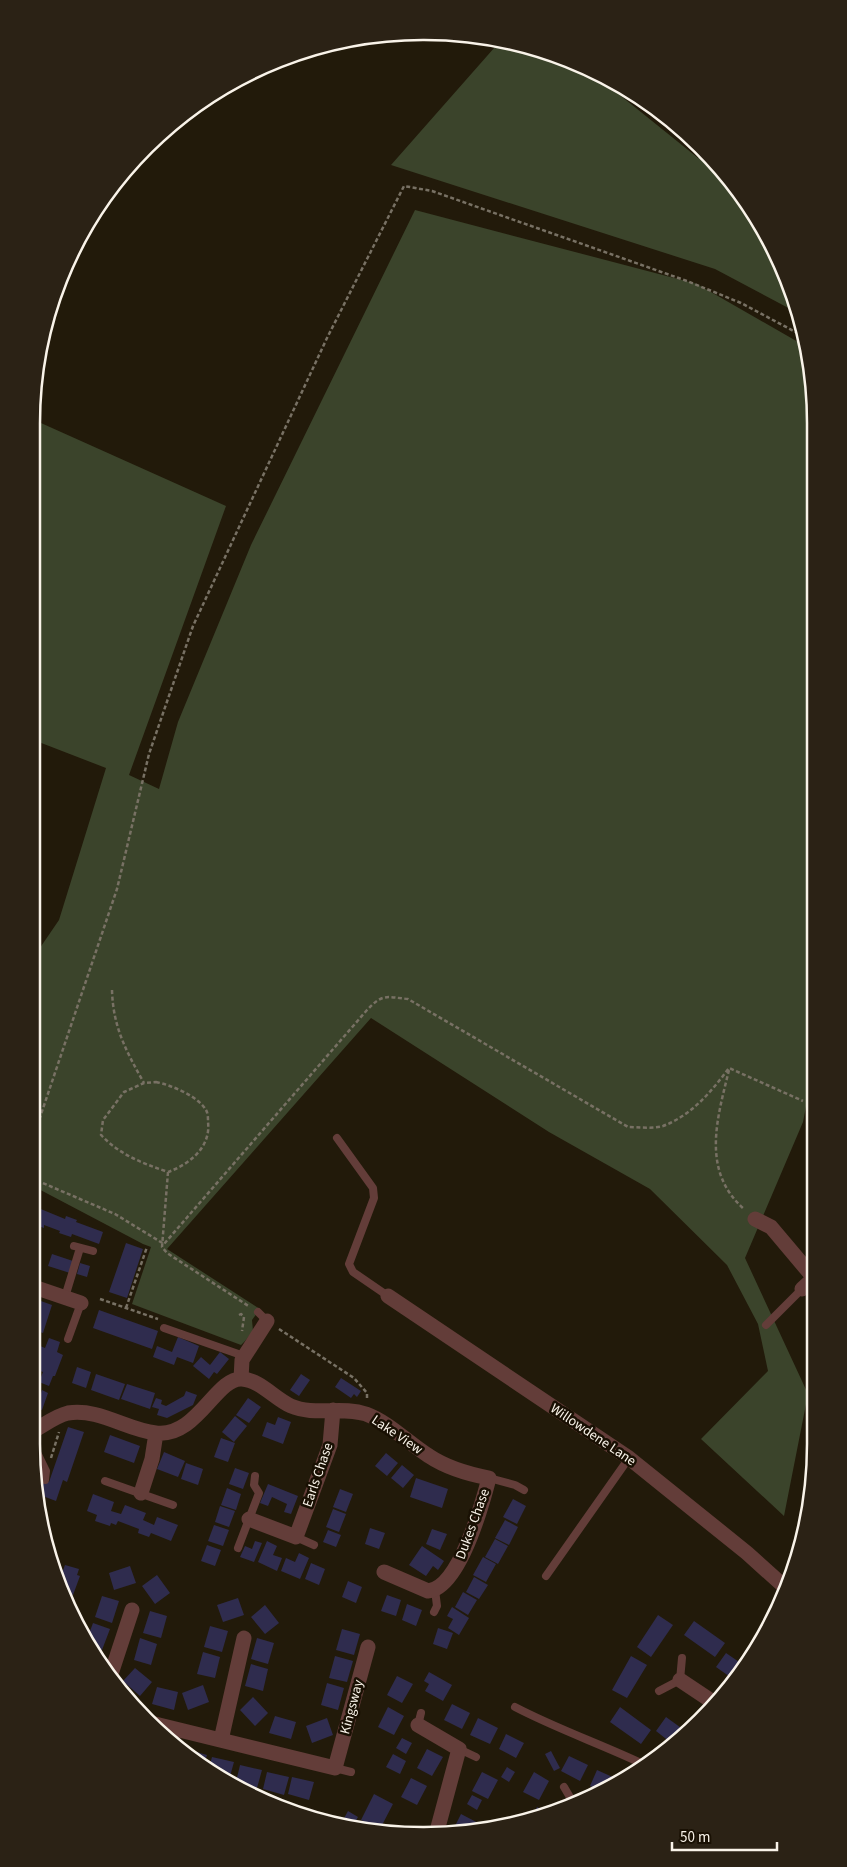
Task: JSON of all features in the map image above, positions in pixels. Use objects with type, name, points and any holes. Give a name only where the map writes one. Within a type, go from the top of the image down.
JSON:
[{"type":"street","points":[[755,1219],[771,1227],[807,1269]]},
{"type":"street","points":[[802,1289],[807,1285]]},
{"type":"street","points":[[40,1289],[81,1303]]},
{"type":"street","name":"Willowdene Lane","points":[[388,1296],[629,1458],[747,1553],[781,1583]]},
{"type":"street","points":[[40,1427],[69,1413],[88,1413],[156,1433],[178,1430],[202,1412],[230,1382],[236,1378],[241,1378],[241,1365],[244,1356],[262,1316]]},
{"type":"street","name":"Lake View","points":[[241,1378],[250,1380],[292,1406],[303,1409],[355,1411],[368,1415],[384,1423],[430,1457],[463,1472],[489,1478]]},
{"type":"street","name":"Earls Chase","points":[[296,1537],[330,1445],[333,1410]]},
{"type":"street","points":[[141,1494],[152,1459],[156,1433]]},
{"type":"street","name":"Dukes Chase","points":[[435,1590],[442,1587],[462,1556],[482,1506],[489,1478]]},
{"type":"street","points":[[249,1519],[296,1537]]},
{"type":"street","points":[[384,1572],[428,1591],[435,1590]]},
{"type":"street","points":[[113,1668],[132,1610]]},
{"type":"street","points":[[221,1740],[244,1638]]},
{"type":"street","name":"Kingsway","points":[[335,1768],[368,1647]]},
{"type":"street","points":[[680,1680],[709,1699]]},
{"type":"street","points":[[420,1719],[460,1749],[438,1826]]},
{"type":"street","points":[[165,1726],[335,1768]]},
{"type":"lane","points":[[337,1138],[372,1188],[374,1198],[349,1264],[353,1272],[388,1296]]},
{"type":"lane","points":[[64,1297],[77,1247],[93,1252]]},
{"type":"lane","points":[[766,1325],[802,1289]]},
{"type":"lane","points":[[68,1338],[81,1303]]},
{"type":"lane","points":[[164,1328],[244,1356]]},
{"type":"lane","points":[[546,1576],[629,1458]]},
{"type":"lane","points":[[41,1459],[46,1470],[45,1480]]},
{"type":"lane","points":[[238,1548],[259,1493],[254,1485],[255,1476]]},
{"type":"lane","name":"Lake View","points":[[489,1478],[515,1485],[524,1490]]},
{"type":"lane","points":[[104,1481],[173,1505]]},
{"type":"lane","points":[[296,1537],[314,1545]]},
{"type":"lane","points":[[434,1612],[437,1606],[435,1590]]},
{"type":"lane","points":[[659,1691],[680,1680],[682,1658]]},
{"type":"lane","points":[[515,1707],[548,1724],[608,1747],[638,1761]]},
{"type":"lane","points":[[460,1749],[476,1757]]},
{"type":"lane","points":[[335,1768],[351,1772]]},
{"type":"lane","points":[[564,1787],[570,1798]]},
{"type":"path","points":[[40,1117],[117,889],[149,754],[193,626],[327,338],[404,186],[432,191],[687,281],[741,303],[796,332]]},
{"type":"path","points":[[112,990],[112,1006],[117,1030],[128,1055],[144,1083]]},
{"type":"path","points":[[40,1182],[114,1214],[164,1244],[372,1005],[383,997],[408,999],[628,1127],[662,1126],[695,1107],[709,1094],[729,1068]]},
{"type":"path","points":[[729,1068],[807,1102]]},
{"type":"path","points":[[729,1068],[717,1118],[715,1150],[722,1177],[734,1200],[755,1219]]},
{"type":"path","points":[[156,1082],[183,1091],[207,1111],[209,1127],[206,1144],[181,1167],[168,1172],[113,1148],[101,1135],[103,1120],[119,1098],[124,1092],[144,1083],[156,1082]]},
{"type":"path","points":[[168,1172],[162,1247],[168,1253],[354,1378],[366,1393],[368,1415]]},
{"type":"path","points":[[126,1308],[147,1247]]},
{"type":"path","points":[[239,1315],[241,1314],[244,1317],[240,1336]]},
{"type":"path","points":[[43,1464],[50,1461],[59,1430]]},
{"type":"green space","points":[[495,47],[547,60],[614,91],[698,158],[699,157],[728,190],[756,232],[778,277],[789,309],[715,269],[391,165]]},
{"type":"green space","points":[[415,210],[697,284],[798,342],[804,373],[807,424],[807,1101],[803,1122],[745,1258],[807,1392],[784,1516],[701,1439],[768,1371],[758,1324],[727,1265],[650,1189],[549,1132],[371,1018],[167,1249],[260,1309],[252,1320],[253,1331],[241,1345],[132,1304],[151,1247],[40,1190],[40,948],[59,920],[106,768],[40,742],[40,423],[226,506],[129,775],[159,789],[178,722],[251,545]]},
{"type":"building","points":[[40,1209],[65,1219],[66,1216],[77,1220],[76,1222],[103,1232],[99,1244],[72,1234],[71,1237],[59,1233],[60,1231],[44,1225],[44,1228],[40,1226]]},
{"type":"building","points":[[126,1243],[143,1249],[127,1298],[109,1292]]},
{"type":"building","points":[[52,1254],[73,1261],[70,1273],[48,1266]]},
{"type":"building","points":[[80,1263],[90,1266],[87,1277],[77,1274]]},
{"type":"building","points":[[40,1301],[52,1305],[43,1333],[40,1332]]},
{"type":"building","points":[[99,1310],[158,1331],[152,1349],[93,1328]]},
{"type":"building","points":[[178,1337],[199,1346],[193,1363],[177,1357],[174,1365],[153,1357],[157,1346],[172,1352]]},
{"type":"building","points":[[49,1338],[60,1342],[57,1352],[63,1355],[49,1386],[40,1382],[43,1372],[40,1371],[40,1346],[45,1348]]},
{"type":"building","points":[[220,1352],[229,1359],[217,1374],[214,1372],[209,1379],[193,1366],[201,1357],[210,1365]]},
{"type":"building","points":[[77,1367],[91,1372],[86,1388],[72,1383]]},
{"type":"building","points":[[96,1374],[125,1384],[119,1400],[91,1390]]},
{"type":"building","points":[[301,1374],[310,1380],[299,1396],[290,1390]]},
{"type":"building","points":[[341,1378],[361,1391],[357,1397],[354,1394],[351,1398],[335,1387]]},
{"type":"building","points":[[127,1384],[155,1393],[150,1409],[121,1399]]},
{"type":"building","points":[[42,1390],[48,1393],[42,1410],[40,1409]]},
{"type":"building","points":[[186,1391],[197,1395],[193,1405],[167,1418],[157,1415],[159,1409],[152,1407],[156,1398],[162,1400],[161,1404],[166,1406],[184,1396]]},
{"type":"building","points":[[248,1398],[261,1407],[249,1423],[236,1415]]},
{"type":"building","points":[[235,1416],[247,1426],[234,1442],[222,1432]]},
{"type":"building","points":[[278,1417],[291,1422],[283,1444],[262,1436],[267,1422],[275,1425]]},
{"type":"building","points":[[68,1427],[84,1432],[67,1482],[63,1480],[56,1501],[43,1496],[42,1479],[49,1482]]},
{"type":"building","points":[[110,1435],[140,1446],[134,1463],[104,1452]]},
{"type":"building","points":[[221,1438],[235,1443],[228,1462],[214,1457]]},
{"type":"building","points":[[164,1452],[185,1461],[178,1477],[157,1469]]},
{"type":"building","points":[[386,1453],[398,1463],[387,1476],[375,1466]]},
{"type":"building","points":[[186,1463],[203,1469],[198,1485],[181,1479]]},
{"type":"building","points":[[402,1465],[414,1475],[403,1488],[391,1478]]},
{"type":"building","points":[[235,1468],[249,1473],[243,1489],[229,1484]]},
{"type":"building","points":[[416,1478],[448,1489],[442,1508],[410,1497]]},
{"type":"building","points":[[268,1484],[298,1496],[291,1514],[284,1512],[287,1504],[272,1497],[268,1506],[260,1503]]},
{"type":"building","points":[[227,1488],[241,1494],[236,1510],[221,1505]]},
{"type":"building","points":[[340,1489],[353,1494],[346,1512],[333,1507]]},
{"type":"building","points":[[93,1494],[114,1502],[111,1511],[121,1514],[125,1505],[146,1513],[143,1520],[154,1525],[157,1517],[178,1525],[171,1541],[151,1533],[149,1537],[138,1533],[139,1529],[118,1521],[116,1525],[111,1523],[110,1526],[95,1521],[97,1515],[87,1511]]},
{"type":"building","points":[[513,1499],[526,1506],[517,1524],[503,1517]]},
{"type":"building","points":[[220,1506],[235,1511],[229,1527],[215,1522]]},
{"type":"building","points":[[333,1509],[346,1514],[339,1532],[326,1527]]},
{"type":"building","points":[[505,1520],[518,1527],[509,1545],[495,1538]]},
{"type":"building","points":[[214,1525],[229,1530],[223,1546],[208,1541]]},
{"type":"building","points":[[370,1528],[385,1533],[379,1549],[365,1544]]},
{"type":"building","points":[[432,1529],[447,1534],[440,1550],[426,1544]]},
{"type":"building","points":[[328,1530],[341,1535],[336,1547],[323,1542]]},
{"type":"building","points":[[495,1539],[508,1546],[498,1564],[485,1557]]},
{"type":"building","points":[[255,1541],[262,1543],[254,1562],[240,1557],[245,1546],[252,1549]]},
{"type":"building","points":[[267,1541],[277,1546],[273,1555],[282,1558],[277,1571],[258,1562]]},
{"type":"building","points":[[207,1545],[221,1550],[215,1566],[201,1561]]},
{"type":"building","points":[[422,1546],[444,1561],[438,1570],[433,1566],[426,1576],[409,1565]]},
{"type":"building","points":[[299,1553],[309,1558],[300,1579],[281,1571],[286,1558],[295,1562]]},
{"type":"building","points":[[483,1557],[496,1564],[486,1582],[473,1575]]},
{"type":"building","points":[[311,1563],[325,1569],[319,1585],[305,1579]]},
{"type":"building","points":[[65,1565],[79,1569],[77,1575],[80,1576],[73,1595],[71,1594],[62,1573]]},
{"type":"building","points":[[130,1566],[136,1583],[114,1590],[109,1573]]},
{"type":"building","points":[[157,1575],[170,1593],[155,1604],[142,1586]]},
{"type":"building","points":[[474,1577],[488,1585],[479,1599],[466,1592]]},
{"type":"building","points":[[348,1581],[362,1587],[356,1603],[342,1597]]},
{"type":"building","points":[[463,1592],[477,1600],[468,1615],[455,1607]]},
{"type":"building","points":[[387,1595],[401,1600],[396,1616],[381,1611]]},
{"type":"building","points":[[102,1596],[119,1601],[112,1623],[95,1617]]},
{"type":"building","points":[[238,1598],[244,1615],[223,1622],[217,1605]]},
{"type":"building","points":[[407,1604],[422,1610],[416,1626],[402,1620]]},
{"type":"building","points":[[265,1605],[279,1623],[265,1634],[251,1617]]},
{"type":"building","points":[[452,1607],[469,1618],[459,1635],[448,1628],[453,1619],[447,1616]]},
{"type":"building","points":[[150,1611],[167,1616],[161,1638],[143,1633]]},
{"type":"building","points":[[658,1615],[673,1625],[651,1657],[637,1647]]},
{"type":"building","points":[[694,1621],[725,1643],[715,1657],[684,1635]]},
{"type":"building","points":[[93,1623],[110,1629],[102,1650],[100,1649],[90,1632]]},
{"type":"building","points":[[210,1626],[228,1631],[222,1652],[204,1647]]},
{"type":"building","points":[[438,1628],[453,1633],[447,1649],[433,1644]]},
{"type":"building","points":[[342,1629],[360,1634],[354,1655],[336,1650]]},
{"type":"building","points":[[140,1638],[157,1644],[151,1665],[134,1660]]},
{"type":"building","points":[[257,1638],[274,1643],[268,1664],[251,1659]]},
{"type":"building","points":[[203,1652],[220,1657],[215,1678],[197,1674]]},
{"type":"building","points":[[726,1653],[739,1662],[729,1676],[716,1667]]},
{"type":"building","points":[[335,1656],[353,1661],[347,1682],[329,1678]]},
{"type":"building","points":[[631,1656],[647,1665],[627,1698],[612,1690]]},
{"type":"building","points":[[251,1664],[268,1669],[263,1691],[245,1686]]},
{"type":"building","points":[[135,1668],[152,1682],[140,1696],[123,1681]]},
{"type":"building","points":[[429,1672],[452,1685],[443,1701],[425,1691],[429,1684],[424,1681]]},
{"type":"building","points":[[397,1676],[413,1684],[402,1703],[387,1695]]},
{"type":"building","points":[[327,1683],[344,1688],[338,1710],[321,1705]]},
{"type":"building","points":[[203,1685],[209,1702],[188,1710],[182,1693]]},
{"type":"building","points":[[157,1687],[178,1692],[174,1710],[152,1704]]},
{"type":"building","points":[[253,1697],[268,1713],[255,1726],[240,1710]]},
{"type":"building","points":[[452,1704],[470,1713],[462,1729],[444,1720]]},
{"type":"building","points":[[388,1707],[404,1716],[394,1735],[378,1727]]},
{"type":"building","points":[[620,1707],[651,1730],[641,1744],[610,1722]]},
{"type":"building","points":[[275,1716],[296,1722],[291,1739],[269,1733]]},
{"type":"building","points":[[666,1717],[681,1728],[667,1740],[656,1731]]},
{"type":"building","points":[[327,1718],[333,1735],[312,1743],[306,1726]]},
{"type":"building","points":[[478,1718],[498,1728],[490,1744],[470,1735]]},
{"type":"building","points":[[506,1734],[524,1743],[516,1758],[499,1749]]},
{"type":"building","points":[[402,1738],[412,1743],[406,1754],[396,1748]]},
{"type":"building","points":[[427,1749],[443,1757],[432,1776],[417,1768]]},
{"type":"building","points":[[551,1751],[560,1768],[554,1771],[545,1754]]},
{"type":"building","points":[[195,1752],[207,1755],[206,1759]]},
{"type":"building","points":[[393,1754],[406,1761],[400,1774],[386,1767]]},
{"type":"building","points":[[569,1756],[588,1765],[580,1781],[561,1771]]},
{"type":"building","points":[[212,1757],[234,1762],[230,1775],[211,1762]]},
{"type":"building","points":[[240,1765],[262,1770],[257,1788],[237,1778]]},
{"type":"building","points":[[507,1767],[515,1772],[509,1782],[501,1777]]},
{"type":"building","points":[[597,1770],[613,1777],[593,1787],[590,1786]]},
{"type":"building","points":[[267,1772],[289,1777],[284,1795],[263,1789]]},
{"type":"building","points":[[482,1772],[498,1780],[488,1799],[472,1791]]},
{"type":"building","points":[[534,1772],[549,1781],[539,1800],[523,1792]]},
{"type":"building","points":[[292,1777],[314,1782],[309,1800],[288,1794]]},
{"type":"building","points":[[411,1778],[427,1786],[417,1805],[401,1797]]},
{"type":"building","points":[[374,1794],[393,1804],[382,1825],[368,1823],[361,1820]]},
{"type":"building","points":[[472,1795],[482,1800],[477,1810],[467,1804]]},
{"type":"building","points":[[348,1811],[358,1817],[356,1821],[344,1819]]},
{"type":"building","points":[[461,1814],[479,1823],[474,1824],[455,1826]]}]
